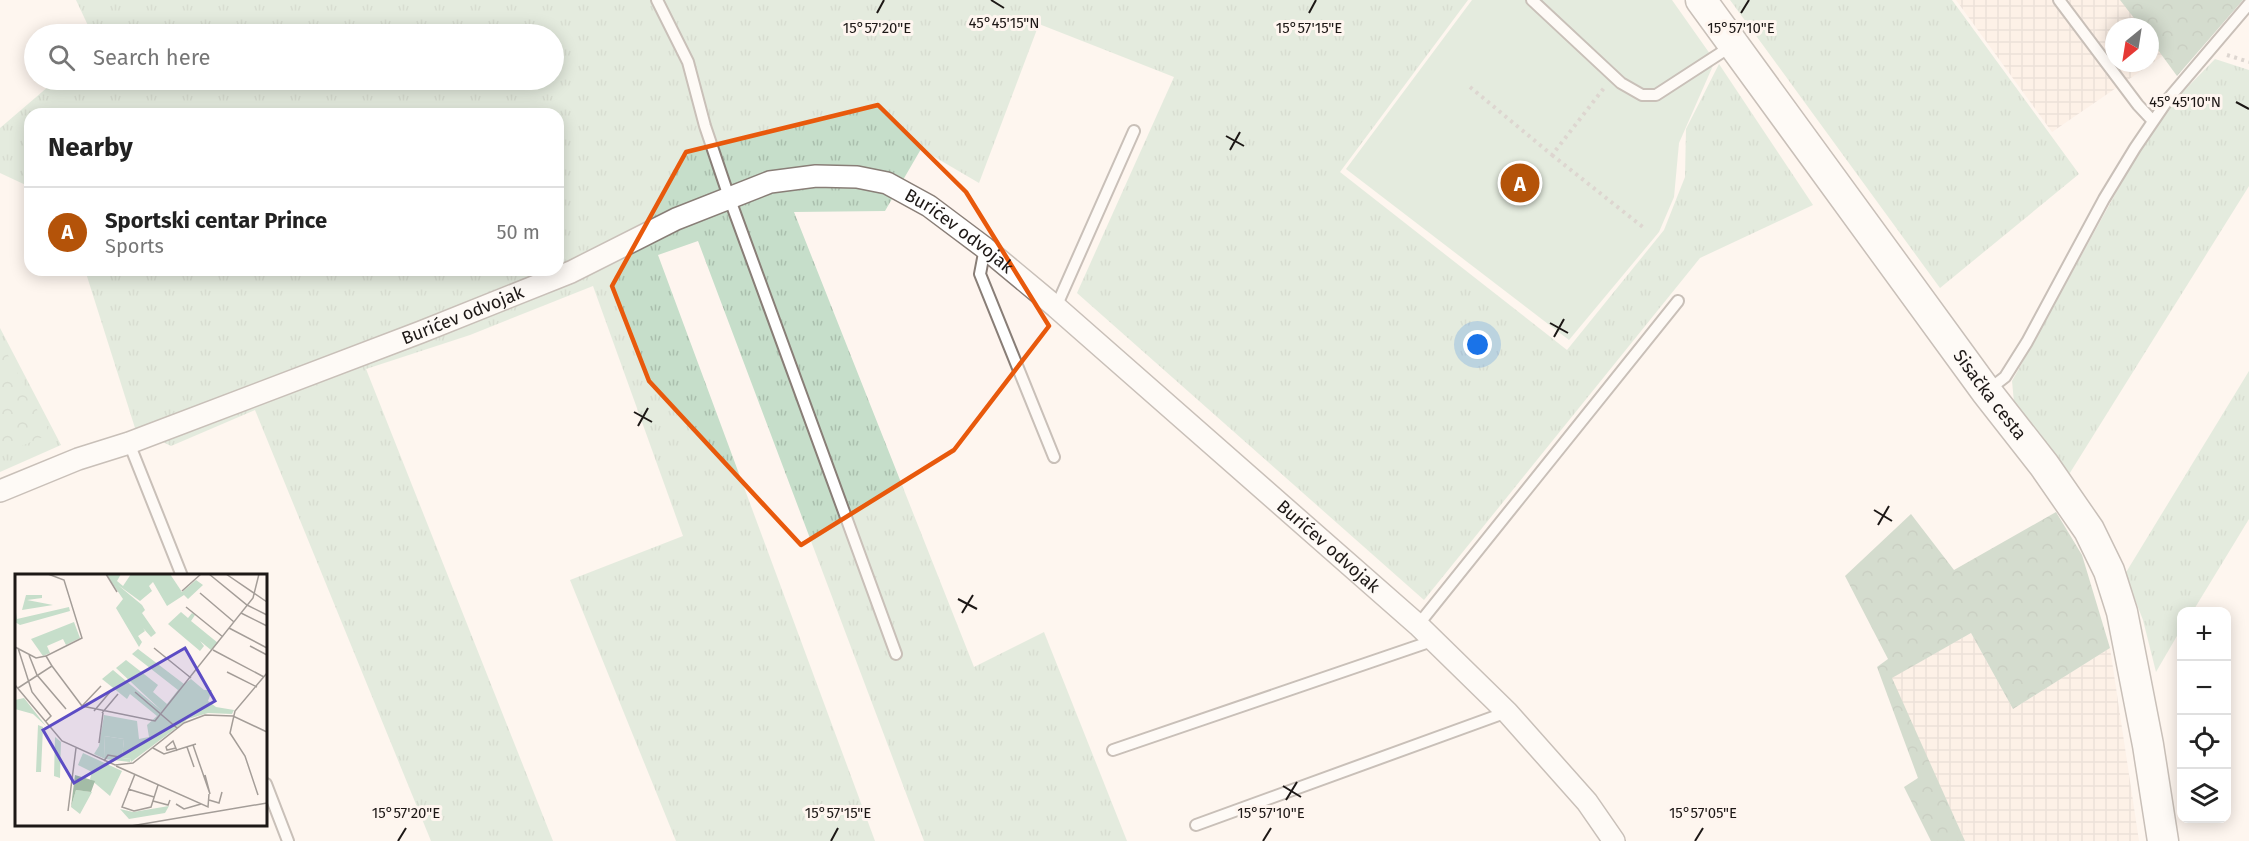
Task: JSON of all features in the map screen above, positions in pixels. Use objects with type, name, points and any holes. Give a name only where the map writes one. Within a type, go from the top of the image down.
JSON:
[{"type":"main road","name":"Sisačka cesta","points":[[1701,0],[1986,391],[2044,465],[2089,530],[2109,571],[2122,612],[2148,745],[2163,841]]},
{"type":"street","name":"Burićev odvojak","points":[[564,275],[676,219],[770,182],[816,176],[857,177],[887,183],[929,206],[985,248],[1056,307],[1418,624],[1507,712],[1587,802],[1614,841]]},
{"type":"street","name":"Burićev odvojak","points":[[0,491],[78,459],[129,443],[421,332],[561,276]]},
{"type":"lane","points":[[657,0],[688,62],[705,126],[729,197],[896,654]]},
{"type":"lane","points":[[1532,0],[1622,82],[1642,94],[1656,95],[1733,45]]},
{"type":"lane","points":[[2059,0],[2138,105],[2153,121]]},
{"type":"lane","points":[[1986,391],[2005,376],[2027,342],[2104,199],[2153,121],[2249,4]]},
{"type":"lane","points":[[1056,307],[1134,131]]},
{"type":"lane","points":[[985,248],[980,274],[1054,457]]},
{"type":"lane","points":[[1418,624],[1678,301]]},
{"type":"lane","points":[[129,443],[181,574]]},
{"type":"lane","points":[[1113,750],[1435,640]]},
{"type":"lane","points":[[1196,825],[1507,712]]},
{"type":"lane","points":[[267,787],[288,841]]},
{"type":"path","points":[[1470,87],[1644,228]]},
{"type":"path","points":[[1552,155],[1597,98]]},
{"type":"highlighted area","points":[[878,105],[966,192],[1049,326],[954,450],[801,545],[649,381],[612,286],[686,152]]},
{"type":"shaded area","points":[[1956,0],[2126,0],[2140,18],[2105,18],[2105,72],[2139,72],[2052,132]]},
{"type":"shaded area","points":[[2159,43],[2167,53],[2159,58]]},
{"type":"shaded area","points":[[1971,633],[2013,709],[2110,648],[2139,841],[1965,841],[1891,678]]},
{"type":"green space","points":[[76,0],[1468,0],[1340,172],[1567,350],[1664,230],[1685,177],[1686,129],[1719,64],[1813,205],[1700,258],[1424,600],[1077,293],[1174,77],[1039,24],[979,183],[921,149],[885,211],[794,212],[974,667],[1044,632],[1127,841],[924,841],[698,241],[658,255],[875,841],[676,841],[570,580],[683,536],[593,286],[470,335],[366,369],[553,841],[431,841],[255,410],[171,446],[135,428],[87,276],[564,276],[564,108],[24,108],[24,184],[0,173],[0,128],[44,90],[564,90],[564,24],[87,24]]},
{"type":"green space","points":[[1472,0],[1672,0],[1715,61],[1679,143],[1674,197],[1659,232],[1569,340],[1346,169]]},
{"type":"green space","points":[[1730,0],[1952,0],[2079,174],[1940,288]]},
{"type":"green space","points":[[2120,0],[2243,0],[2177,76],[2159,51],[2159,18],[2134,18]]},
{"type":"green space","points":[[2215,59],[2249,70],[2249,186],[2068,476],[2014,402],[2012,381],[2144,142],[2176,99]]},
{"type":"green space","points":[[0,328],[61,445],[0,472]]},
{"type":"green space","points":[[0,340],[50,434],[0,455]]},
{"type":"green space","points":[[2249,371],[2249,519],[2195,607],[2177,607],[2177,636],[2156,672],[2143,620],[2125,574]]},
{"type":"green space","points":[[2056,512],[2082,555],[2110,648],[2013,709],[1971,633],[1892,678],[1965,841],[1931,841],[1904,787],[1918,778],[1877,667],[1888,659],[1845,576],[1911,514],[1954,570]]},
{"type":"place","name":"Sportski centar Prince","points":[[1520,183]]}]
